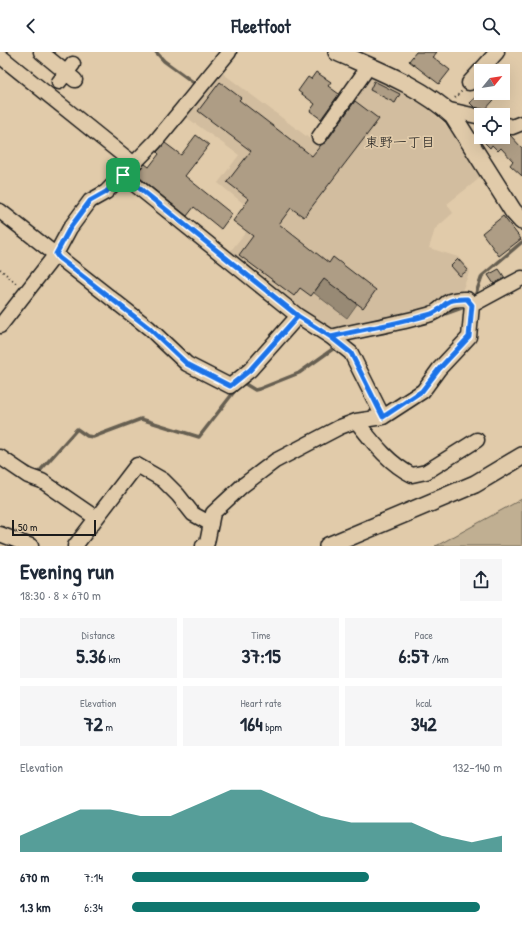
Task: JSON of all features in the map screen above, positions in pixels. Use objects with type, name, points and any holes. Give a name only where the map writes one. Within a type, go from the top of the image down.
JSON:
[{"type":"street","points":[[5,52],[8,54],[10,52]]},
{"type":"street","points":[[41,52],[68,74]]},
{"type":"street","points":[[0,326],[56,254],[70,228],[90,201],[106,192],[155,142],[229,52]]},
{"type":"street","points":[[337,52],[426,94],[453,116],[513,211],[522,221]]},
{"type":"street","points":[[469,83],[497,52]]},
{"type":"street","points":[[0,56],[134,164]]},
{"type":"street","points":[[319,137],[369,66]]},
{"type":"street","points":[[445,109],[474,115]]},
{"type":"street","points":[[510,126],[522,123]]},
{"type":"street","points":[[123,175],[298,316],[331,337],[351,353],[383,417]]},
{"type":"street","points":[[0,211],[149,328],[187,364],[230,386],[250,370],[298,316]]},
{"type":"street","points":[[472,305],[522,278]]},
{"type":"street","points":[[203,546],[207,542],[213,513],[242,486],[275,462],[340,427],[356,421],[383,417],[422,391],[439,369],[469,337],[472,305],[467,299],[446,301],[430,315],[331,337]]},
{"type":"street","points":[[356,421],[381,452],[412,475],[426,472],[477,440]]},
{"type":"street","points":[[328,546],[475,484],[522,456]]},
{"type":"street","points":[[0,457],[28,476],[42,480],[96,518]]},
{"type":"street","points":[[75,546],[137,465],[162,480],[178,495],[192,514],[211,524]]},
{"type":"street","points":[[0,534],[31,546]]},
{"type":"path","points":[[445,109],[469,83]]},
{"type":"path","points":[[0,269],[22,288]]},
{"type":"shaded area","points":[[221,72],[318,145],[366,78],[370,77],[426,107],[443,122],[459,141],[480,178],[447,204],[453,213],[435,229],[429,248],[458,257],[470,270],[462,291],[449,293],[426,309],[331,329],[303,312],[228,254],[259,216],[218,183],[239,155],[186,117]]},
{"type":"shaded area","points":[[329,272],[337,289],[357,304],[347,318],[314,293]]},
{"type":"shaded area","points":[[522,499],[522,546],[435,546],[438,545]]},
{"type":"building","points":[[416,52],[437,52],[433,57],[450,70],[439,84],[409,61]]},
{"type":"building","points":[[316,72],[331,82],[328,86],[339,94],[321,119],[310,111],[315,104],[298,91],[308,77],[311,79]]},
{"type":"building","points":[[374,81],[400,94],[395,103],[370,90]]},
{"type":"building","points":[[220,82],[241,98],[239,100],[312,156],[321,145],[326,142],[355,101],[379,119],[304,217],[291,208],[279,224],[329,263],[333,257],[376,290],[363,308],[324,279],[311,296],[300,288],[294,296],[239,255],[253,236],[233,221],[249,199],[227,182],[251,151],[198,111]]},
{"type":"building","points":[[474,99],[474,100],[494,100],[487,108],[474,107],[470,103]]},
{"type":"building","points":[[196,135],[209,145],[185,176],[232,214],[221,229],[194,207],[187,216],[135,174],[145,164],[149,167],[159,154],[157,152],[165,143],[181,155]]},
{"type":"building","points":[[510,135],[522,148],[522,176],[510,165],[513,161],[501,148],[498,151],[492,145],[490,148],[486,144],[510,144]]},
{"type":"building","points":[[503,216],[521,239],[499,256],[482,233]]},
{"type":"building","points":[[458,259],[468,270],[460,276],[451,266]]},
{"type":"building","points":[[499,269],[505,278],[494,284],[488,275]]},
{"type":"waterway","points":[[156,52],[164,61],[197,85]]},
{"type":"waterway","points":[[475,296],[482,276],[522,242]]},
{"type":"waterway","points":[[442,315],[467,306]]},
{"type":"waterway","points":[[241,384],[242,382],[255,390],[259,389],[299,373],[337,346]]},
{"type":"waterway","points":[[25,466],[38,473],[77,429],[87,436],[93,437],[141,419],[199,437],[237,388]]},
{"type":"district","name":"東野一丁目","points":[[400,142]]},
{"type":"route","points":[[123,175],[106,192],[90,201],[70,228],[56,254],[59,258],[149,328],[187,364],[230,386],[250,370],[298,316],[331,337],[430,315],[446,301],[467,299],[472,305],[469,337],[439,369],[422,391],[383,417],[351,353],[331,337],[298,316],[249,278],[123,175]]}]
